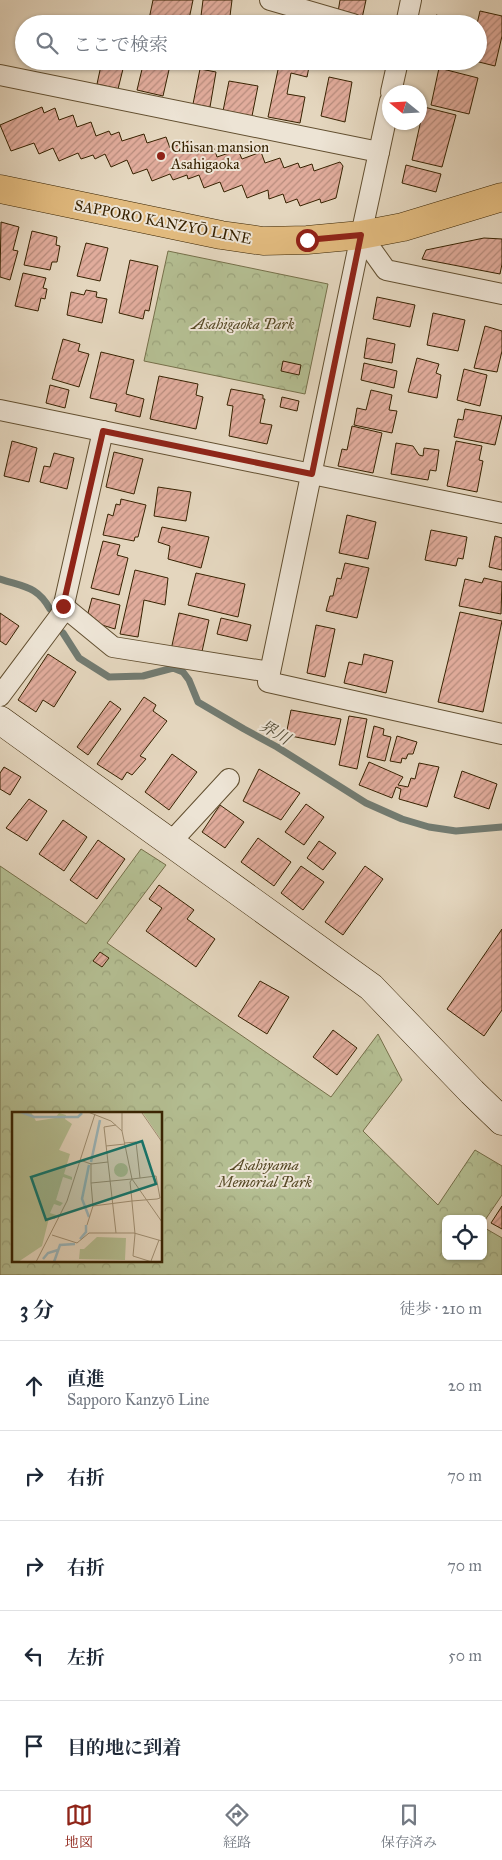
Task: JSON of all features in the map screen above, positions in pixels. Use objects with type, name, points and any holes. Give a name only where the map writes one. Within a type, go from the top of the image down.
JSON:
[{"type":"main road","name":"SAPPORO KANZYŌ LINE","points":[[0,189],[221,235],[263,241],[307,240],[361,235],[403,227],[502,197]]},
{"type":"street","points":[[270,0],[322,15]]},
{"type":"street","points":[[408,15],[411,0]]},
{"type":"street","points":[[393,85],[396,70]]},
{"type":"street","points":[[0,75],[379,152]]},
{"type":"street","points":[[384,130],[268,682],[502,734]]},
{"type":"street","points":[[361,235],[386,270],[502,294]]},
{"type":"street","points":[[0,410],[502,513]]},
{"type":"street","points":[[0,696],[62,613],[103,431]]},
{"type":"street","points":[[63,606],[113,647],[270,672]]},
{"type":"street","points":[[0,720],[371,987],[502,1121]]},
{"type":"street","points":[[171,842],[229,779]]},
{"type":"green space","name":"Asahigaoka Park","points":[[168,251],[328,284],[305,394],[144,361]]},
{"type":"green space","name":"Asahiyama Memorial Park","points":[[141,849],[166,865],[107,943],[331,1097],[378,1034],[402,1080],[363,1131],[438,1205],[475,1150],[502,1166],[502,1195],[487,1217],[487,1215],[442,1215],[442,1260],[487,1260],[487,1229],[502,1238],[502,1275],[0,1275],[0,866],[86,924]]},
{"type":"building","points":[[153,0],[193,0],[190,15],[150,15]]},
{"type":"building","points":[[203,0],[232,0],[230,15],[201,15]]},
{"type":"building","points":[[340,0],[366,0],[363,15],[338,15]]},
{"type":"building","points":[[480,11],[502,16],[502,36],[495,66],[487,64],[487,15],[479,15]]},
{"type":"building","points":[[100,70],[123,70],[118,89],[97,84]]},
{"type":"building","points":[[142,70],[169,70],[163,96],[137,90]]},
{"type":"building","points":[[200,70],[216,72],[210,107],[193,104]]},
{"type":"building","points":[[278,70],[308,70],[307,77],[291,73],[287,94],[305,97],[300,123],[268,117]]},
{"type":"building","points":[[439,70],[447,70],[478,78],[469,114],[431,105]]},
{"type":"building","points":[[329,77],[352,82],[345,122],[321,116]]},
{"type":"building","points":[[229,81],[258,86],[252,116],[223,111]]},
{"type":"building","name":"Chisan mansion Asahigaoka","points":[[42,107],[44,113],[55,108],[59,120],[73,115],[77,127],[91,122],[96,136],[109,131],[111,135],[119,132],[122,141],[144,134],[147,143],[166,137],[170,148],[189,141],[192,151],[207,146],[209,150],[214,148],[217,157],[238,150],[242,159],[261,152],[265,163],[280,158],[284,168],[298,163],[300,168],[312,164],[314,171],[340,162],[343,166],[336,198],[321,203],[320,199],[300,206],[297,199],[286,203],[283,194],[269,199],[268,190],[247,198],[242,185],[224,192],[220,182],[204,188],[199,175],[188,179],[187,175],[173,180],[170,174],[152,181],[147,169],[133,174],[127,160],[111,167],[105,154],[95,159],[93,155],[81,159],[78,153],[59,161],[53,148],[39,154],[34,143],[11,151],[0,125]]},
{"type":"building","points":[[427,108],[456,115],[442,167],[412,160],[419,130],[427,130]]},
{"type":"building","points":[[406,165],[441,174],[436,192],[402,183]]},
{"type":"building","points":[[1,222],[19,227],[13,250],[18,251],[10,280],[0,277]]},
{"type":"building","points":[[32,231],[57,237],[56,245],[60,246],[57,262],[52,262],[50,270],[24,265]]},
{"type":"building","points":[[484,238],[502,239],[500,274],[422,259],[426,250]]},
{"type":"building","points":[[86,243],[108,248],[100,281],[77,276]]},
{"type":"building","points":[[130,260],[158,266],[149,311],[145,310],[143,319],[119,313]]},
{"type":"building","points":[[23,273],[46,278],[43,288],[47,289],[45,299],[41,298],[38,311],[15,306]]},
{"type":"building","points":[[86,290],[97,292],[96,297],[107,299],[102,323],[67,315],[71,292],[84,295]]},
{"type":"building","points":[[377,297],[415,305],[410,327],[373,319]]},
{"type":"building","points":[[433,313],[465,320],[458,351],[427,345]]},
{"type":"building","points":[[485,326],[502,331],[502,351],[497,372],[474,368]]},
{"type":"building","points":[[367,338],[395,344],[392,363],[364,358]]},
{"type":"building","points":[[63,339],[80,344],[78,351],[89,354],[79,387],[52,379]]},
{"type":"building","points":[[101,352],[134,360],[126,394],[144,399],[140,417],[115,411],[117,404],[90,398]]},
{"type":"building","points":[[417,358],[439,364],[436,373],[441,375],[437,398],[408,392]]},
{"type":"building","points":[[283,361],[301,365],[299,375],[281,371]]},
{"type":"building","points":[[364,363],[397,371],[394,388],[361,380]]},
{"type":"building","points":[[464,369],[487,375],[480,406],[457,400]]},
{"type":"building","points":[[159,376],[198,384],[196,395],[203,397],[196,429],[150,419]]},
{"type":"building","points":[[50,385],[69,390],[65,408],[46,403]]},
{"type":"building","points":[[231,389],[263,395],[263,399],[265,399],[260,423],[272,425],[267,444],[229,436],[233,406],[227,405]]},
{"type":"building","points":[[371,390],[392,395],[389,410],[397,411],[392,433],[354,425],[357,408],[366,410]]},
{"type":"building","points":[[282,397],[299,401],[297,411],[280,407]]},
{"type":"building","points":[[465,409],[502,416],[495,445],[454,437],[458,419],[463,420]]},
{"type":"building","points":[[352,426],[382,433],[373,473],[338,466],[342,449],[347,450]]},
{"type":"building","points":[[12,441],[37,448],[29,482],[4,476]]},
{"type":"building","points":[[456,441],[482,446],[479,460],[483,461],[477,492],[447,486]]},
{"type":"building","points":[[396,443],[413,446],[419,455],[423,456],[424,448],[439,450],[436,471],[430,470],[428,480],[391,474]]},
{"type":"building","points":[[114,452],[143,459],[134,494],[106,487]]},
{"type":"building","points":[[54,453],[74,458],[67,489],[40,482],[44,466],[50,467]]},
{"type":"building","points":[[158,487],[191,492],[186,521],[154,516]]},
{"type":"building","points":[[121,499],[146,505],[138,537],[135,537],[134,541],[103,535],[108,514],[113,516],[116,504],[120,505]]},
{"type":"building","points":[[347,515],[376,522],[368,559],[339,553]]},
{"type":"building","points":[[162,527],[209,537],[201,568],[168,559],[170,546],[158,542]]},
{"type":"building","points":[[431,530],[467,537],[463,559],[458,558],[456,566],[425,560]]},
{"type":"building","points":[[495,536],[502,538],[502,570],[489,567]]},
{"type":"building","points":[[103,541],[120,545],[117,555],[128,558],[119,595],[91,588]]},
{"type":"building","points":[[345,563],[369,568],[357,618],[326,611],[330,596],[333,596],[337,578],[341,579]]},
{"type":"building","points":[[135,570],[168,578],[165,605],[144,600],[138,637],[120,634]]},
{"type":"building","points":[[196,573],[245,584],[238,617],[188,605]]},
{"type":"building","points":[[484,578],[502,582],[501,614],[459,606],[465,579],[482,583]]},
{"type":"building","points":[[92,598],[120,605],[115,629],[102,625],[88,613]]},
{"type":"building","points":[[460,612],[502,621],[483,712],[438,702]]},
{"type":"building","points":[[0,613],[19,626],[6,645],[0,641]]},
{"type":"building","points":[[179,613],[209,620],[201,656],[171,650]]},
{"type":"building","points":[[221,618],[251,625],[247,641],[217,634]]},
{"type":"building","points":[[316,625],[335,629],[325,677],[307,673]]},
{"type":"building","points":[[48,654],[76,672],[54,707],[43,700],[36,712],[18,700]]},
{"type":"building","points":[[364,654],[393,661],[386,693],[344,683],[349,662],[362,665]]},
{"type":"building","points":[[144,697],[156,705],[153,711],[167,721],[140,756],[146,759],[132,775],[127,772],[122,780],[97,764]]},
{"type":"building","points":[[110,701],[121,709],[88,755],[77,747]]},
{"type":"building","points":[[291,710],[341,719],[335,745],[286,735]]},
{"type":"building","points":[[349,716],[367,719],[357,769],[339,765]]},
{"type":"building","points":[[374,726],[384,729],[383,735],[391,737],[385,761],[367,757]]},
{"type":"building","points":[[397,736],[417,742],[413,754],[408,754],[406,759],[402,758],[401,763],[390,761]]},
{"type":"building","points":[[172,754],[197,772],[169,810],[145,792]]},
{"type":"building","points":[[369,762],[403,777],[398,785],[408,787],[411,778],[415,779],[419,763],[439,767],[427,807],[399,799],[401,789],[396,787],[392,798],[359,785]]},
{"type":"building","points":[[4,767],[21,777],[10,795],[0,789],[0,773]]},
{"type":"building","points":[[259,769],[300,793],[281,820],[243,801]]},
{"type":"building","points":[[462,771],[497,784],[489,809],[454,797]]},
{"type":"building","points":[[29,799],[47,811],[27,841],[6,828]]},
{"type":"building","points":[[306,804],[324,817],[304,845],[285,832]]},
{"type":"building","points":[[220,805],[244,822],[225,848],[202,832]]},
{"type":"building","points":[[63,820],[87,837],[64,871],[39,854]]},
{"type":"building","points":[[258,838],[291,862],[274,886],[241,862]]},
{"type":"building","points":[[98,840],[125,859],[97,899],[70,880]]},
{"type":"building","points":[[319,841],[336,853],[323,870],[307,858]]},
{"type":"building","points":[[301,866],[324,882],[303,910],[281,893]]},
{"type":"building","points":[[365,866],[383,879],[343,935],[325,922]]},
{"type":"building","points":[[159,885],[194,910],[187,919],[215,939],[196,967],[146,931],[162,908],[149,899]]},
{"type":"building","points":[[502,929],[502,1010],[484,1036],[447,1009]]},
{"type":"building","points":[[100,952],[109,958],[102,967],[93,961]]},
{"type":"building","points":[[260,981],[289,997],[267,1034],[238,1016]]},
{"type":"building","points":[[333,1030],[357,1048],[337,1075],[313,1057]]},
{"type":"building","points":[[502,1206],[502,1229],[491,1223]]},
{"type":"waterway","name":"界川","points":[[0,579],[29,588],[40,596],[50,609]]},
{"type":"waterway","name":"界川","points":[[63,633],[79,658],[109,677],[143,676],[173,668],[183,672],[189,680],[198,702],[277,747],[366,803],[402,819],[429,827],[456,831],[502,827]]},
{"type":"place","name":"Chisan mansion Asahigaoka","points":[[161,156]]},
{"type":"route","points":[[63,606],[103,431],[312,474],[361,235],[307,240]]}]
